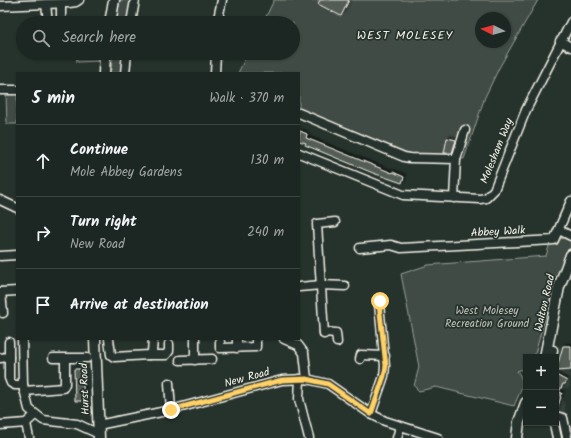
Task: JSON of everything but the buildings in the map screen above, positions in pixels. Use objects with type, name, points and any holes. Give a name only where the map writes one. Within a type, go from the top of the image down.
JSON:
[{"type":"main road","points":[[111,16],[114,0]]},
{"type":"main road","points":[[104,72],[105,60]]},
{"type":"main road","name":"Walton Road","points":[[548,354],[559,288],[571,255]]},
{"type":"main road","name":"Hurst Road","points":[[95,340],[99,432]]},
{"type":"main road","points":[[517,438],[519,422],[523,412]]},
{"type":"street","points":[[0,6],[76,2],[79,0]]},
{"type":"street","points":[[133,16],[136,0]]},
{"type":"street","points":[[219,16],[222,0]]},
{"type":"street","points":[[61,16],[63,2]]},
{"type":"street","points":[[46,4],[47,16]]},
{"type":"street","name":"Molesham Way","points":[[300,153],[396,193],[411,196],[486,198],[494,190],[522,118],[571,22]]},
{"type":"street","points":[[560,41],[571,47]]},
{"type":"street","points":[[125,72],[126,60]]},
{"type":"street","points":[[215,72],[216,60]]},
{"type":"street","points":[[0,90],[16,90]]},
{"type":"street","points":[[300,113],[404,157],[456,159]]},
{"type":"street","points":[[454,198],[456,159],[465,130]]},
{"type":"street","points":[[0,200],[16,208]]},
{"type":"street","points":[[571,201],[559,230],[571,236]]},
{"type":"street","points":[[335,222],[317,224],[314,250],[321,285],[320,316],[324,333],[336,333],[337,342]]},
{"type":"street","name":"Abbey Walk","points":[[360,248],[391,245],[402,248],[554,240],[559,230]]},
{"type":"street","points":[[0,256],[16,255]]},
{"type":"street","points":[[300,287],[321,285],[345,286]]},
{"type":"street","points":[[3,313],[1,292],[16,291]]},
{"type":"street","points":[[371,414],[384,376],[385,356],[379,304],[380,301]]},
{"type":"street","points":[[22,340],[24,388],[29,409],[43,420],[78,424],[99,432]]},
{"type":"street","points":[[109,340],[110,352],[114,357],[166,355],[169,351],[169,344]]},
{"type":"street","points":[[149,355],[152,352],[153,340]]},
{"type":"street","points":[[195,340],[195,360]]},
{"type":"street","points":[[237,340],[237,348]]},
{"type":"street","points":[[286,340],[298,345],[304,353],[303,379],[299,399],[309,438]]},
{"type":"street","points":[[220,342],[220,348],[237,348],[256,347],[256,341]]},
{"type":"street","points":[[9,342],[9,378],[11,383],[24,388],[63,388],[65,384],[65,359]]},
{"type":"street","points":[[360,358],[361,355],[385,356]]},
{"type":"street","points":[[0,358],[9,357]]},
{"type":"street","points":[[53,358],[87,358]]},
{"type":"street","points":[[180,360],[212,359]]},
{"type":"street","name":"New Road","points":[[99,432],[171,410],[282,380],[303,379],[328,384],[371,414],[400,427],[438,438]]},
{"type":"street","points":[[169,383],[171,410]]},
{"type":"street","points":[[0,425],[26,423],[35,415]]},
{"type":"street","points":[[559,419],[563,418],[567,437]]},
{"type":"street","points":[[26,423],[29,438]]},
{"type":"street","points":[[556,426],[557,438]]},
{"type":"street","points":[[397,438],[400,427]]},
{"type":"shaded area","points":[[571,345],[570,387],[562,389],[570,438],[563,438],[559,420],[559,354],[555,354],[552,347]]},
{"type":"green space","points":[[120,0],[133,0],[130,16],[117,16]]},
{"type":"green space","points":[[274,0],[538,0],[511,47],[511,12],[475,12],[475,48],[510,48],[485,97],[464,159],[413,155],[300,108],[300,72],[238,72],[244,60],[300,60],[300,16],[266,16]]},
{"type":"green space","points":[[77,60],[99,60],[99,61],[77,62]]},
{"type":"green space","points":[[112,60],[123,60],[122,72],[109,72],[109,70],[111,70]]},
{"type":"green space","points":[[6,94],[16,94],[16,124],[7,124]]},
{"type":"green space","name":"West Molesey Recreation Ground","points":[[565,238],[571,241],[571,246],[554,287],[535,354],[523,354],[523,369],[517,371],[520,375],[522,384],[514,406],[436,387],[419,391],[414,386],[419,367],[401,274],[428,265],[546,256],[550,243],[556,243],[559,239]]},
{"type":"district","name":"WEST MOLESEY","points":[[405,35]]},
{"type":"route","points":[[171,410],[282,380],[306,379],[328,384],[371,414],[386,366],[379,304],[380,301]]}]
